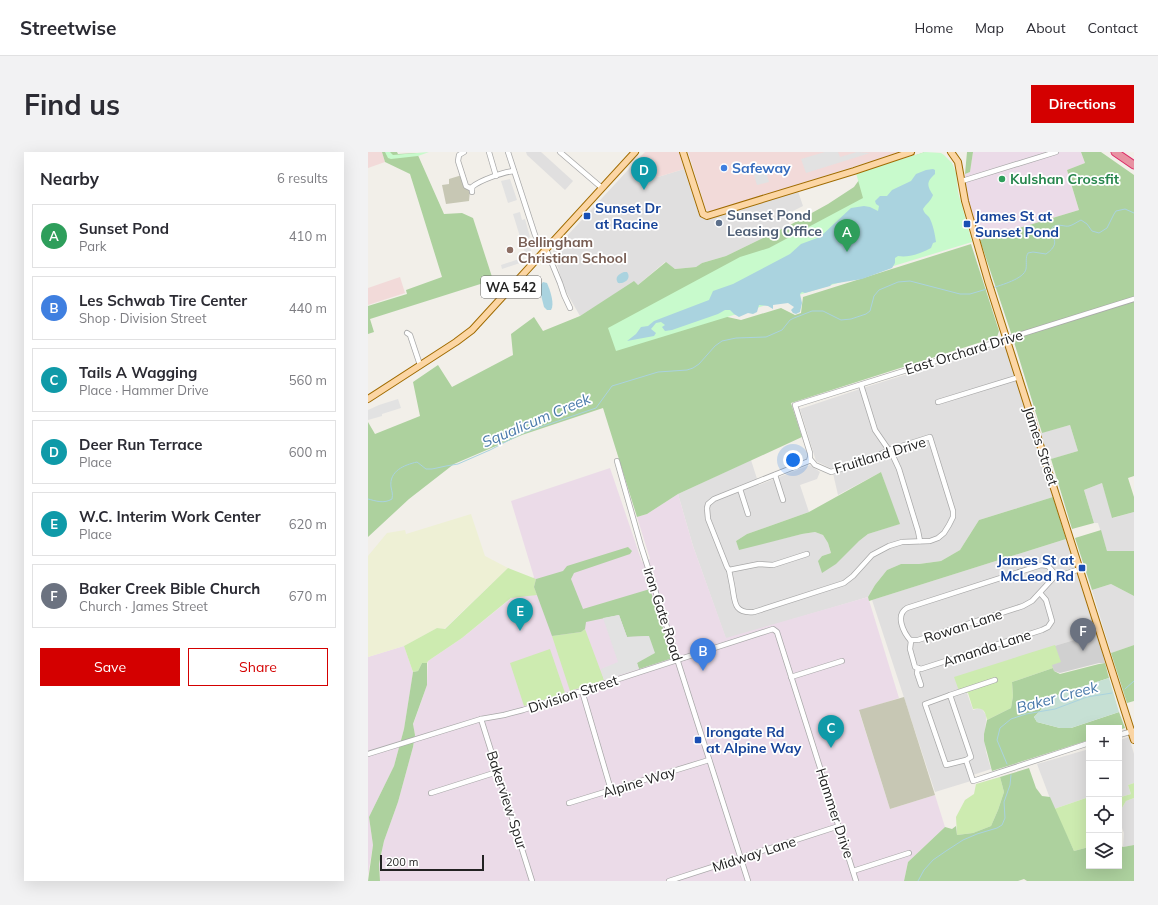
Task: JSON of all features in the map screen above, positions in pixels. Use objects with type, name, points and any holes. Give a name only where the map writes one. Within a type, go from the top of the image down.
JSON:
[{"type":"highway","points":[[1115,152],[1134,165]]},
{"type":"main road","name":"WA 542","points":[[368,399],[472,330],[635,152]]},
{"type":"main road","points":[[683,152],[702,210],[705,215],[708,216],[911,152]]},
{"type":"main road","name":"James Street","points":[[953,152],[959,164],[965,201],[988,281],[1008,339],[1080,569],[1133,731],[1134,740]]},
{"type":"street","points":[[464,152],[459,155],[458,161],[466,186],[472,190],[476,184],[514,171]]},
{"type":"street","points":[[489,152],[496,176]]},
{"type":"street","points":[[508,152],[535,235],[539,243],[546,249],[570,308]]},
{"type":"street","points":[[560,152],[602,188]]},
{"type":"street","points":[[962,181],[1056,152]]},
{"type":"street","name":"East Orchard Drive","points":[[810,459],[810,453],[795,405],[1134,300]]},
{"type":"street","points":[[407,333],[410,335],[420,365]]},
{"type":"street","points":[[938,402],[1019,376]]},
{"type":"street","points":[[861,385],[876,430],[893,456],[899,469],[920,541]]},
{"type":"street","name":"Fruitland Drive","points":[[930,437],[953,511],[953,517],[944,533],[938,538],[930,541],[902,542],[889,546],[872,555],[854,576],[844,583],[754,612],[742,611],[735,605],[729,570],[708,519],[706,511],[708,504],[714,499],[775,475],[810,459],[815,465],[831,472],[867,461],[889,450],[930,437]]},
{"type":"street","name":"Iron Gate Road","points":[[617,461],[641,546],[748,881]]},
{"type":"street","points":[[775,475],[783,500]]},
{"type":"street","points":[[740,489],[748,514]]},
{"type":"street","points":[[729,570],[759,564],[773,565],[807,554]]},
{"type":"street","name":"Rowan Lane","points":[[1041,565],[1048,566],[1056,575],[1032,601],[1023,606],[918,640],[910,641],[906,634],[901,618],[902,612],[907,608],[1041,565]]},
{"type":"street","points":[[1056,575],[1062,575],[1080,569]]},
{"type":"street","name":"Amanda Lane","points":[[918,668],[922,669],[1048,627],[1052,621],[1046,600],[1040,593]]},
{"type":"street","name":"Division Street","points":[[368,754],[481,719],[516,712],[774,629],[777,632]]},
{"type":"street","name":"Hammer Drive","points":[[777,632],[856,881]]},
{"type":"street","points":[[910,641],[910,649],[916,667],[918,668],[917,673],[921,685]]},
{"type":"street","points":[[791,677],[842,661]]},
{"type":"street","points":[[950,695],[971,757],[966,760],[946,765],[925,704],[950,695],[995,680]]},
{"type":"street","points":[[582,691],[611,790]]},
{"type":"street","name":"Bakerview Spur","points":[[481,719],[532,881]]},
{"type":"street","points":[[1122,734],[1133,731]]},
{"type":"street","points":[[966,760],[974,781],[1086,745]]},
{"type":"street","name":"Alpine Way","points":[[569,803],[709,760]]},
{"type":"street","points":[[431,793],[497,772]]},
{"type":"street","name":"Midway Lane","points":[[669,881],[839,826]]},
{"type":"street","points":[[853,871],[909,853]]},
{"type":"shaded area","points":[[368,152],[382,152],[385,162],[368,168]]},
{"type":"shaded area","points":[[526,152],[541,152],[573,181],[565,190],[527,155]]},
{"type":"shaded area","points":[[645,152],[679,152],[684,169],[658,177],[640,157]]},
{"type":"shaded area","points":[[688,152],[900,152],[711,212],[706,210]]},
{"type":"shaded area","points":[[825,152],[838,152],[840,157],[857,152],[870,153],[806,173],[801,159]]},
{"type":"shaded area","points":[[973,152],[1081,152],[1085,163],[1067,170],[1079,210],[980,240],[969,205],[966,189],[965,174],[970,172]]},
{"type":"shaded area","points":[[640,157],[658,177],[684,169],[699,214],[702,218],[709,219],[798,191],[803,206],[785,215],[790,225],[726,256],[702,263],[696,267],[675,269],[665,262],[638,285],[634,282],[580,316],[564,288],[553,251]]},
{"type":"shaded area","points":[[764,165],[769,182],[757,185],[752,169]]},
{"type":"shaded area","points":[[462,175],[466,189],[470,190],[469,201],[446,204],[442,185],[449,184],[449,179]]},
{"type":"shaded area","points":[[510,179],[517,200],[508,203],[501,181]]},
{"type":"shaded area","points":[[520,212],[522,220],[525,219],[530,237],[528,238],[531,251],[525,253],[513,214]]},
{"type":"shaded area","points":[[522,258],[523,262],[502,269],[501,265]]},
{"type":"shaded area","points":[[400,277],[405,293],[368,305],[368,288]]},
{"type":"shaded area","points":[[1001,345],[1007,347],[1033,435],[1070,425],[1078,451],[1042,462],[1053,497],[979,520],[960,550],[941,561],[919,564],[901,564],[887,570],[868,597],[726,639],[693,546],[678,494],[751,460],[759,485],[810,465],[820,472],[817,479],[800,485],[809,512],[747,534],[736,541],[739,549],[815,532],[823,535],[828,543],[831,553],[822,556],[818,561],[859,541],[868,534],[899,524],[881,472],[838,495],[832,469],[816,461],[800,409]]},
{"type":"shaded area","points":[[398,399],[401,408],[368,420],[368,410]]},
{"type":"shaded area","points":[[610,468],[642,562],[650,559],[637,517],[647,514],[678,494],[693,546],[726,638],[868,597],[899,698],[859,711],[890,809],[935,795],[945,827],[908,862],[904,881],[380,881],[379,864],[384,841],[398,802],[413,747],[415,735],[413,725],[427,685],[428,661],[462,638],[525,587],[534,577],[511,501]]},
{"type":"shaded area","points":[[1102,483],[1113,518],[1134,512],[1134,551],[1107,551],[1098,523],[1094,523],[1084,490]]},
{"type":"shaded area","points":[[471,514],[485,556],[508,568],[444,629],[437,628],[404,646],[368,657],[368,556],[387,533],[405,530],[406,534]]},
{"type":"shaded area","points":[[1066,539],[1096,633],[991,666],[967,693],[973,710],[979,708],[982,709],[986,715],[984,738],[991,769],[970,776],[971,781],[935,792],[872,600]]},
{"type":"shaded area","points":[[1111,584],[1134,596],[1134,645],[1111,653],[1092,590]]},
{"type":"shaded area","points":[[619,615],[627,637],[649,636],[655,653],[637,663],[639,669],[604,680],[601,669],[618,662],[603,618]]},
{"type":"shaded area","points":[[1097,633],[1105,663],[1099,663],[1060,673],[1054,671],[1053,668],[1012,659]]},
{"type":"shaded area","points":[[404,646],[413,672],[404,729],[394,766],[369,817],[373,845],[368,875],[368,657]]},
{"type":"shaded area","points":[[1109,678],[1119,712],[1071,728],[1060,728],[1037,722],[1034,717],[1042,709],[1043,702],[1062,693]]},
{"type":"shaded area","points":[[904,697],[935,795],[890,809],[859,710]]},
{"type":"shaded area","points":[[1129,737],[1134,754],[1134,783],[1128,785],[1131,794],[1122,797],[1122,761],[1122,739]]},
{"type":"shaded area","points":[[1086,750],[1086,798],[1054,809],[1037,764]]},
{"type":"shaded area","points":[[1134,798],[1134,845],[1123,847],[1124,833],[1122,828],[1122,808],[1126,801]]},
{"type":"green space","points":[[382,152],[397,152],[398,154],[417,153],[444,214],[462,213],[473,218],[493,280],[370,319],[374,332],[368,334],[368,306],[407,294],[406,290],[442,277],[410,174],[385,162]]},
{"type":"green space","points":[[385,152],[390,152],[393,155],[429,152],[418,156],[391,159],[388,158]]},
{"type":"green space","points":[[925,152],[723,316],[741,320],[781,308],[795,315],[801,313],[803,297],[971,244],[999,331],[997,337],[791,403],[802,437],[678,494],[647,514],[637,517],[603,408],[522,435],[454,464],[409,499],[368,537],[368,422],[375,434],[420,416],[413,382],[438,365],[452,387],[513,355],[511,334],[534,317],[543,331],[580,316],[634,281],[638,285],[666,262],[675,269],[696,267],[702,263],[726,256],[790,225],[828,204],[854,187],[864,173]]},
{"type":"green space","points":[[925,152],[941,153],[952,163],[956,173],[958,192],[972,242],[616,351],[608,328],[740,257],[769,248],[863,198],[856,173]]},
{"type":"green space","points":[[967,152],[973,152],[970,172],[965,174]]},
{"type":"green space","points":[[1081,152],[1101,152],[1134,175],[1134,476],[1128,478],[1134,497],[1134,512],[1112,518],[1102,483],[1084,490],[1094,523],[1072,529],[1051,459],[1078,451],[1070,425],[1042,433],[980,240],[1079,210],[1067,170],[1085,163]]},
{"type":"green space","points":[[881,472],[900,524],[868,534],[836,564],[822,573],[818,561],[822,556],[831,553],[828,543],[823,535],[815,532],[739,550],[736,541],[747,534],[809,512]]},
{"type":"green space","points":[[1053,497],[1066,539],[869,601],[868,597],[887,570],[901,564],[919,564],[941,561],[960,550],[979,520]]},
{"type":"green space","points":[[1101,530],[1107,551],[1134,551],[1134,596],[1111,584],[1092,590],[1075,538]]},
{"type":"green space","points":[[628,547],[632,551],[630,554],[574,573],[571,579],[583,609],[650,589],[673,658],[639,669],[637,663],[649,636],[627,637],[619,615],[586,622],[585,629],[581,632],[552,636],[534,587],[536,579],[563,571],[567,566]]},
{"type":"green space","points":[[508,568],[536,579],[534,587],[537,595],[511,598],[462,638],[427,663],[422,663],[418,671],[413,672],[404,646],[437,628],[445,629]]},
{"type":"green space","points":[[585,629],[604,680],[570,691],[552,636],[581,632]]},
{"type":"green space","points":[[1055,645],[1061,662],[1052,665],[1053,668],[1012,682],[1013,696],[1011,708],[987,720],[983,710],[979,708],[973,709],[968,693],[959,691],[954,677]]},
{"type":"green space","points":[[1134,645],[1134,701],[1127,703],[1111,653]]},
{"type":"green space","points":[[550,649],[565,693],[524,706],[510,663]]},
{"type":"green space","points":[[422,663],[427,663],[427,685],[413,724],[415,735],[413,747],[398,802],[384,841],[379,864],[380,881],[368,881],[373,845],[369,817],[394,766],[404,729],[413,672],[418,671]]},
{"type":"green space","points":[[1105,663],[1109,678],[1062,693],[1043,702],[1042,709],[1034,717],[1037,722],[1060,728],[1071,728],[1119,712],[1125,728],[1122,729],[1122,725],[1086,725],[1086,741],[992,771],[984,741],[987,720],[1011,708],[1013,696],[1012,682],[1053,668],[1054,671],[1060,674]]},
{"type":"green space","points":[[1029,768],[1036,788],[1042,796],[1050,797],[1074,851],[1086,848],[1086,869],[1122,869],[1122,846],[1134,845],[1134,881],[1027,881],[1024,879],[1018,881],[904,881],[908,862],[945,827],[952,829],[956,826],[957,835],[973,833],[991,826],[1004,792],[1000,777]]},
{"type":"green space","points":[[1000,777],[1004,792],[991,826],[973,833],[957,835],[956,817],[965,800],[974,794],[976,784]]},
{"type":"green space","points":[[1134,783],[1134,798],[1126,801],[1122,808],[1122,797],[1131,794],[1128,785]]},
{"type":"green space","points":[[1086,798],[1086,848],[1074,851],[1054,809]]},
{"type":"water","points":[[933,169],[935,170],[935,174],[930,179],[928,184],[933,195],[923,209],[933,226],[936,242],[933,243],[931,248],[924,252],[915,255],[898,256],[895,258],[895,263],[892,268],[862,279],[832,284],[830,286],[805,293],[802,292],[800,294],[802,303],[800,312],[796,314],[791,310],[794,307],[788,303],[773,305],[773,309],[768,306],[759,305],[757,312],[753,314],[748,313],[739,317],[730,310],[725,310],[718,314],[672,330],[665,331],[662,327],[665,325],[661,322],[656,323],[651,329],[656,333],[654,336],[627,341],[636,334],[641,327],[648,326],[654,321],[709,300],[713,291],[733,284],[790,254],[801,244],[820,237],[851,208],[864,206],[878,211],[879,206],[875,201],[880,196],[887,196],[892,190],[911,181],[916,174]]},
{"type":"water","points":[[624,272],[627,272],[629,277],[628,279],[625,282],[618,283],[617,277]]},
{"type":"water","points":[[543,282],[547,283],[551,293],[551,310],[547,310],[544,307],[539,287]]},
{"type":"waterway","name":"Squalicum Creek","points":[[992,288],[1017,279],[1021,276],[1026,269],[1026,259],[1028,253],[1033,252],[1046,254],[1052,249],[1055,241],[1051,232],[1053,227],[1059,225],[1069,226],[1081,220],[1087,224],[1092,231],[1099,233],[1107,228],[1116,211],[1125,209],[1134,213]]},
{"type":"waterway","name":"Squalicum Creek","points":[[368,499],[383,502],[392,499],[392,477],[398,470],[407,465],[417,462],[426,469],[432,469],[458,464],[523,433],[596,408],[612,386],[658,372],[687,370],[693,368],[722,341],[736,338],[766,337],[782,330],[790,320],[812,311],[823,311],[841,320],[851,319],[866,314],[870,311],[874,296],[879,290],[898,282],[910,281],[960,294],[970,294],[987,289]]},
{"type":"waterway","name":"Baker Creek","points":[[1125,689],[1134,681]]},
{"type":"waterway","name":"Baker Creek","points":[[1007,764],[997,740],[1000,728],[1011,719],[1026,714],[1055,709],[1087,697],[1112,693]]},
{"type":"waterway","name":"Baker Creek","points":[[918,881],[924,870],[933,860],[946,851],[963,840],[1002,825],[1005,818],[1004,802],[1010,785],[1011,775]]},
{"type":"place","name":"Safeway","points":[[724,168]]},
{"type":"place","name":"Kulshan Crossfit","points":[[1002,179]]},
{"type":"place","name":"Deer Run Terrace","points":[[644,190]]},
{"type":"place","name":"Sunset Dr at Racine","points":[[587,216]]},
{"type":"place","name":"Sunset Pond Leasing Office","points":[[719,223]]},
{"type":"place","name":"James St at Sunset Pond","points":[[967,224]]},
{"type":"place","name":"Bellingham Christian School","points":[[510,250]]},
{"type":"place","name":"Sunset Pond","points":[[847,252]]},
{"type":"place","name":"James St at McLeod Rd","points":[[1082,568]]},
{"type":"place","name":"W.C. Interim Work Center","points":[[520,631]]},
{"type":"place","name":"Baker Creek Bible Church","points":[[1083,651]]},
{"type":"place","name":"Les Schwab Tire Center","points":[[703,671]]},
{"type":"place","name":"Irongate Rd at Alpine Way","points":[[698,740]]},
{"type":"place","name":"Tails A Wagging","points":[[831,748]]}]
